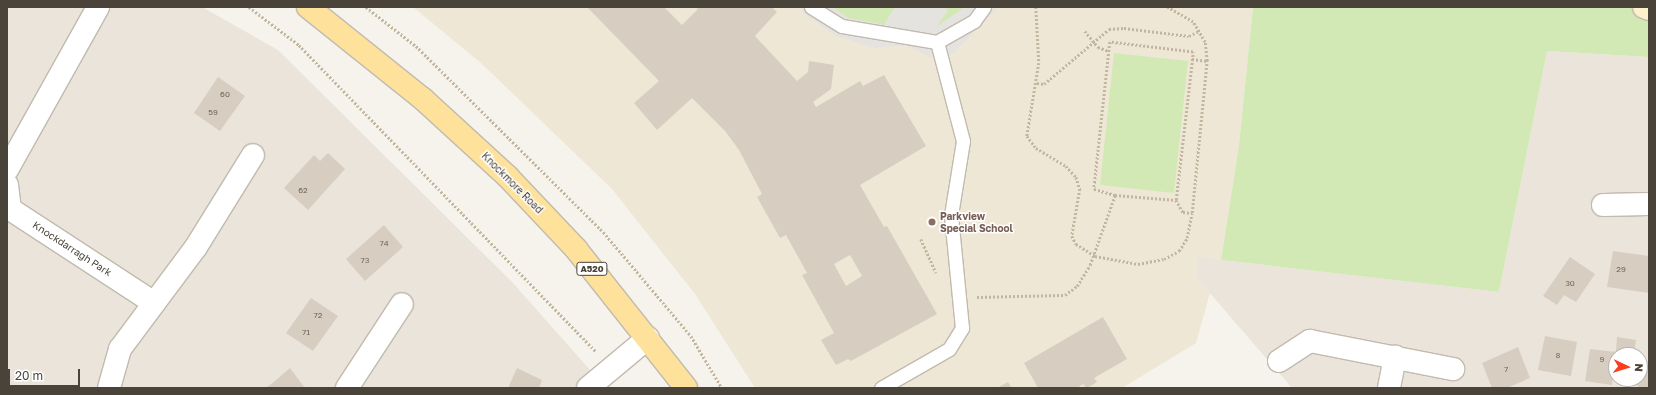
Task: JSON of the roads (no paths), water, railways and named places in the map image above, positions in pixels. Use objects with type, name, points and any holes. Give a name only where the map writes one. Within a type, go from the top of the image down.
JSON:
[{"type":"main road","name":"Knockmore Road","points":[[308,7],[424,99],[508,177],[576,249],[648,338],[686,388]]},
{"type":"street","points":[[7,170],[98,7]]},
{"type":"street","points":[[1644,7],[1649,9]]},
{"type":"street","points":[[110,388],[120,349],[196,247],[253,155]]},
{"type":"street","name":"Knockdarragh Park","points":[[7,184],[10,209],[154,303]]},
{"type":"street","points":[[1602,204],[1649,204]]},
{"type":"street","points":[[346,388],[402,304]]},
{"type":"street","points":[[588,388],[648,338]]},
{"type":"street","points":[[1279,361],[1310,341],[1453,369]]},
{"type":"street","points":[[1388,388],[1395,357]]},
{"type":"lane","points":[[811,7],[842,26],[937,42],[974,21],[984,7]]},
{"type":"lane","points":[[881,388],[948,349],[962,328],[957,293],[952,215],[964,141],[937,42]]},
{"type":"place","name":"Parkview Special School","points":[[932,222]]}]
